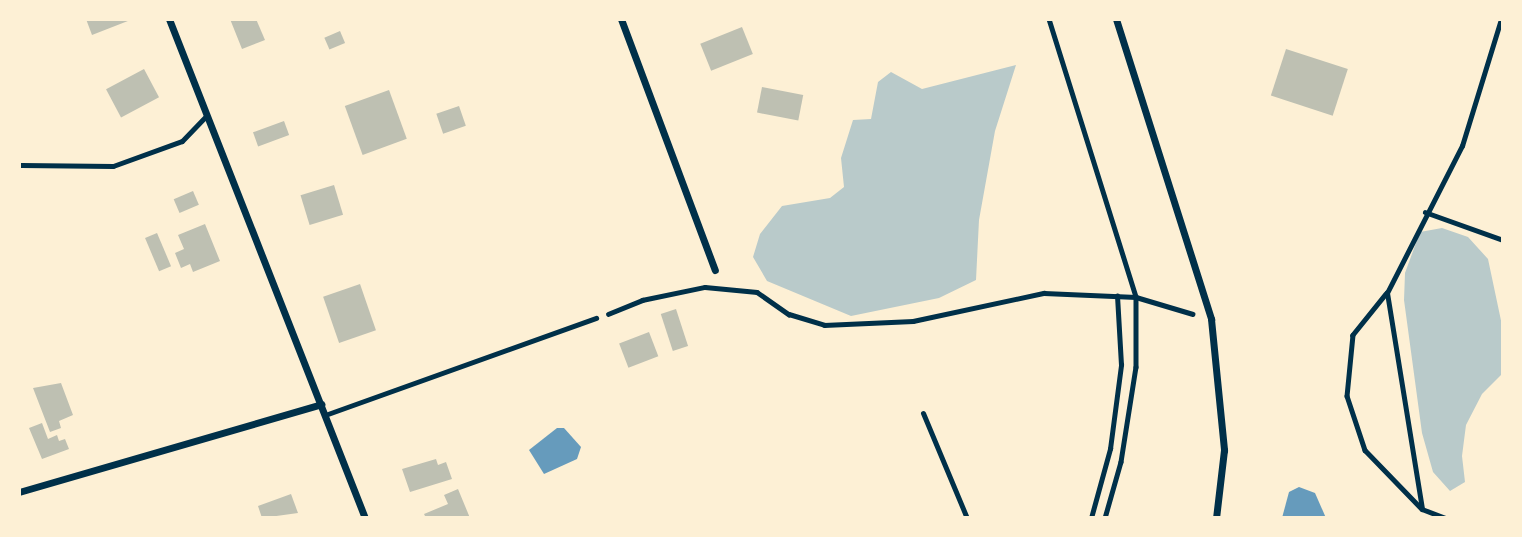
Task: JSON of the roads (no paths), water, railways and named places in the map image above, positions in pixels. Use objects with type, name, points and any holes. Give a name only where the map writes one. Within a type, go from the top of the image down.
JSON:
[{"type":"street","points":[[169,19],[365,518]]},
{"type":"street","points":[[621,19],[715,270]]},
{"type":"street","points":[[1116,19],[1211,319],[1224,450],[1216,518]]},
{"type":"street","points":[[19,492],[321,404]]},
{"type":"lane","points":[[21,165],[113,166],[182,141],[207,115]]},
{"type":"lane","points":[[325,415],[596,318]]},
{"type":"lane","points":[[923,412],[967,518]]},
{"type":"water","points":[[557,428],[564,428],[581,447],[577,459],[544,474],[529,450]]},
{"type":"water","points":[[1299,487],[1315,493],[1326,518],[1282,518],[1289,492]]}]
